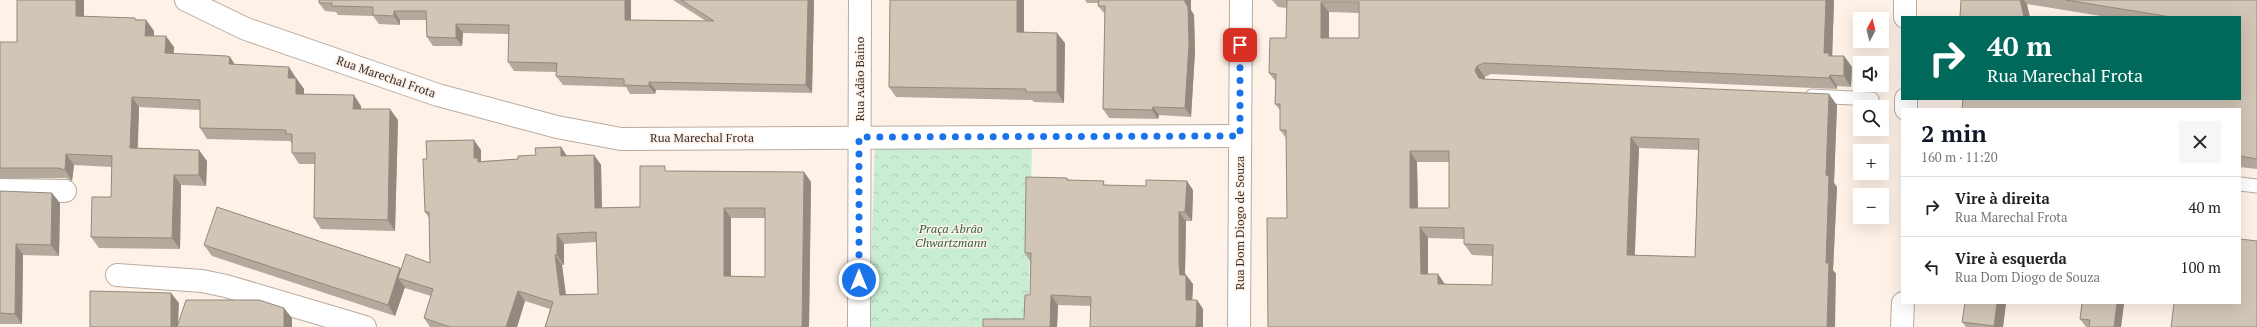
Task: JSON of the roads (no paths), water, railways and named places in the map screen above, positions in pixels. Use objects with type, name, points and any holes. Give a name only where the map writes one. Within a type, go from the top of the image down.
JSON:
[{"type":"street","name":"Rua Marechal Frota","points":[[186,0],[246,29],[423,90],[499,113],[557,127],[621,139],[1240,136]]},
{"type":"street","name":"Rua Adão Baino","points":[[859,327],[860,0]]},
{"type":"street","name":"Rua Dom Diogo de Souza","points":[[1239,327],[1241,0]]},
{"type":"street","points":[[1905,0],[1906,16]]},
{"type":"street","points":[[0,190],[65,191]]},
{"type":"street","points":[[117,275],[202,281],[309,318],[364,327]]},
{"type":"street","points":[[1902,327],[1903,304]]},
{"type":"lane","points":[[1801,95],[1872,99]]},
{"type":"lane","points":[[2241,184],[2257,186]]},
{"type":"park label","name":"Praça Abrão Chwartzmann","points":[[951,236]]}]
